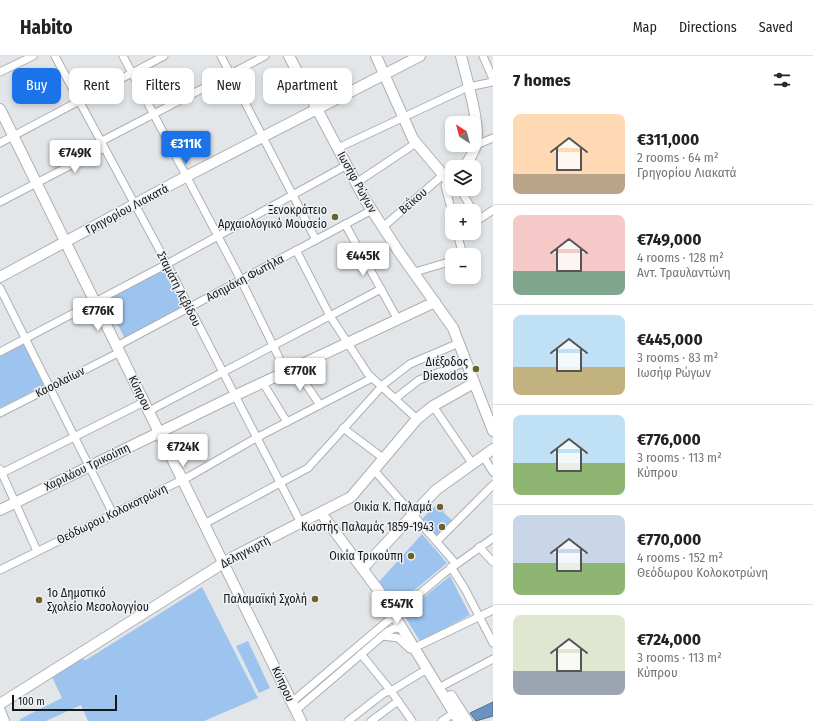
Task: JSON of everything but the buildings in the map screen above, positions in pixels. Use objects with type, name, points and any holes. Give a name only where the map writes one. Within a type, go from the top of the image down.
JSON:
[{"type":"street","points":[[0,72],[33,56]]},
{"type":"street","name":"Σταμάτη Λεβίδου","points":[[55,56],[69,83]]},
{"type":"street","points":[[123,56],[132,71]]},
{"type":"street","points":[[142,68],[164,56]]},
{"type":"street","points":[[220,56],[227,68]]},
{"type":"street","points":[[242,68],[265,56]]},
{"type":"street","name":"Ιωσήφ Ρώγων","points":[[290,56],[356,183],[372,210],[451,324],[493,431]]},
{"type":"street","points":[[376,56],[403,118],[416,143],[445,176]]},
{"type":"street","name":"Γρηγορίου Λιακατά","points":[[0,277],[187,176],[420,56]]},
{"type":"street","points":[[461,56],[474,116]]},
{"type":"street","points":[[483,56],[493,79]]},
{"type":"street","points":[[338,148],[468,87],[493,82]]},
{"type":"street","points":[[0,202],[36,184],[154,114],[202,89]]},
{"type":"street","points":[[0,142],[75,104]]},
{"type":"street","name":"Σταμάτη Λεβίδου","points":[[80,104],[167,264],[222,373],[301,523]]},
{"type":"street","points":[[149,104],[241,280],[273,346],[320,405]]},
{"type":"street","points":[[245,104],[316,240]]},
{"type":"street","name":"Κύπρου","points":[[0,108],[301,721]]},
{"type":"street","points":[[481,143],[493,138]]},
{"type":"street","points":[[356,183],[416,143]]},
{"type":"street","points":[[0,352],[167,264],[347,165]]},
{"type":"street","name":"Βεΐκου","points":[[383,227],[445,180]]},
{"type":"street","name":"Ασημάκη Φωτήλα","points":[[119,349],[189,308],[372,210]]},
{"type":"street","points":[[481,218],[493,210]]},
{"type":"street","points":[[345,224],[398,320]]},
{"type":"street","points":[[296,250],[330,316],[347,344],[372,378],[396,398],[417,419]]},
{"type":"street","points":[[415,272],[445,263]]},
{"type":"street","points":[[0,288],[113,514]]},
{"type":"street","points":[[37,551],[14,503],[1,471],[74,437],[222,373],[381,289]]},
{"type":"street","name":"Χαριλάου Τρικούπη","points":[[0,510],[234,396],[435,302]]},
{"type":"street","points":[[204,524],[308,468],[381,386],[410,364],[459,343]]},
{"type":"street","name":"Κασολαίων","points":[[0,413],[119,349]]},
{"type":"street","points":[[396,398],[415,382],[466,362]]},
{"type":"street","name":"Θεόδωρου Κολοκοτρώνη","points":[[0,570],[182,480],[256,438],[372,378]]},
{"type":"street","points":[[263,383],[287,422]]},
{"type":"street","name":"Δεληγκιρτή","points":[[0,704],[190,583],[224,563],[352,496],[417,419],[433,406],[474,383]]},
{"type":"street","points":[[433,406],[472,463]]},
{"type":"street","points":[[343,428],[383,458]]},
{"type":"street","points":[[363,568],[439,487],[493,449]]},
{"type":"street","points":[[483,456],[493,472]]},
{"type":"street","points":[[374,470],[437,540],[454,566],[493,644]]},
{"type":"street","points":[[437,540],[493,486]]},
{"type":"street","points":[[321,513],[420,645],[444,684],[458,715]]},
{"type":"street","points":[[294,706],[395,613],[454,566],[493,538]]},
{"type":"street","points":[[479,547],[493,562]]},
{"type":"street","points":[[420,645],[493,610]]},
{"type":"street","points":[[395,613],[425,670]]},
{"type":"street","points":[[294,706],[392,629],[403,629]]},
{"type":"street","points":[[383,636],[402,640],[412,650],[458,715],[467,721]]},
{"type":"street","points":[[361,654],[391,691],[412,721]]},
{"type":"street","points":[[444,684],[493,659]]},
{"type":"street","points":[[352,720],[384,693],[391,691],[425,670]]},
{"type":"street","points":[[371,721],[398,701]]},
{"type":"street","points":[[0,711],[4,721]]},
{"type":"street","points":[[442,721],[458,715]]},
{"type":"shaded area","points":[[164,268],[185,308],[125,339],[106,299]]},
{"type":"shaded area","points":[[24,344],[44,386],[0,408],[0,356]]},
{"type":"shaded area","points":[[438,503],[445,509],[443,512],[453,521],[436,537],[421,520]]},
{"type":"shaded area","points":[[422,534],[447,563],[394,607],[377,584]]},
{"type":"shaded area","points":[[450,576],[470,615],[420,641],[403,614]]},
{"type":"shaded area","points":[[202,587],[258,698],[204,721],[88,721],[81,705],[46,721],[20,721],[20,719],[62,698],[51,675],[79,658],[86,660]]},
{"type":"shaded area","points":[[248,641],[270,688],[259,693],[236,646]]},
{"type":"shaded area","points":[[493,702],[493,716],[476,721],[470,713]]},
{"type":"place","name":"Ξενοκράτειο Αρχαιολογικό Μουσείο","points":[[335,217]]},
{"type":"place","name":"Διέξοδος Diexodos","points":[[476,369]]},
{"type":"place","name":"Οικία Κ. Παλαμά","points":[[440,507]]},
{"type":"place","name":"Κωστής Παλαμάς 1859-1943","points":[[442,527]]},
{"type":"place","name":"Οικία Τρικούπη","points":[[411,556]]},
{"type":"place","name":"Παλαμαϊκή Σχολή","points":[[315,599]]},
{"type":"place","name":"1ο Δημοτικό Σχολείο Μεσολογγίου","points":[[39,600]]}]
